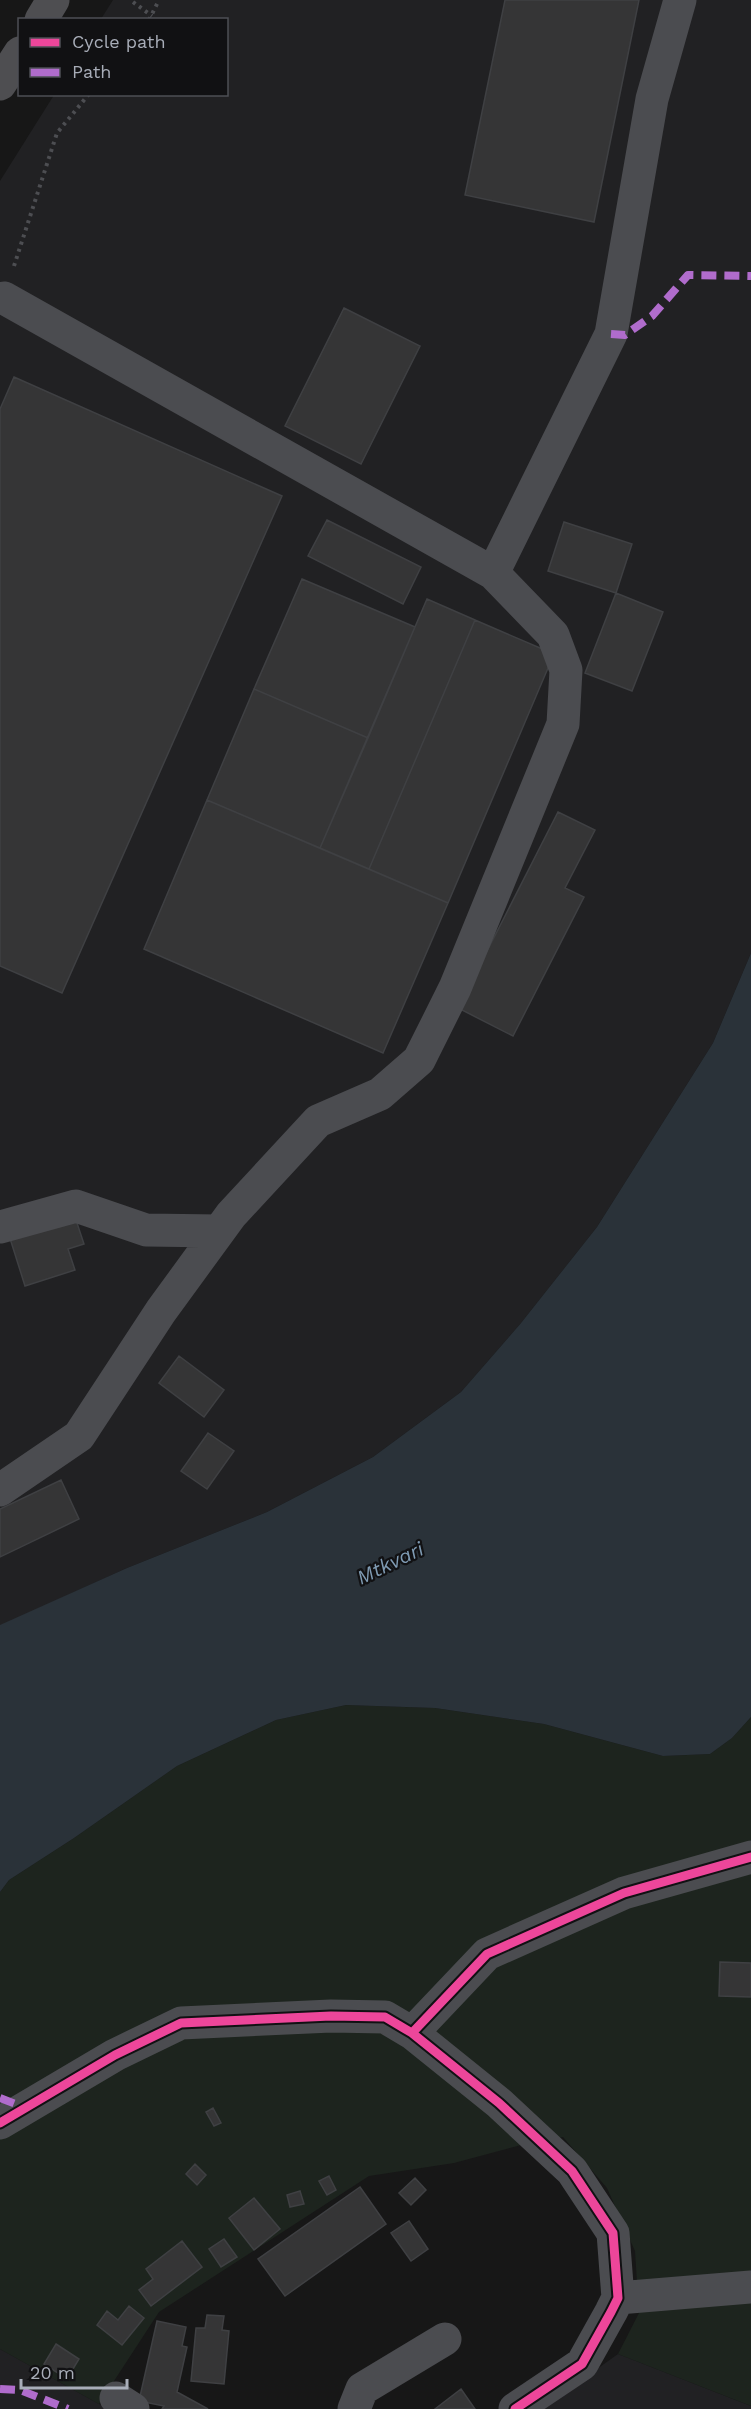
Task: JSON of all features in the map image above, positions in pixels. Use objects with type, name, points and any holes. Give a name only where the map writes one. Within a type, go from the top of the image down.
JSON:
[{"type":"highway","points":[[41,18],[53,0]]},
{"type":"highway","points":[[0,84],[18,56]]},
{"type":"street","points":[[494,573],[611,334],[652,99],[680,0]]},
{"type":"street","points":[[0,1490],[79,1436],[161,1311],[231,1215],[318,1121],[380,1094],[419,1060],[456,988],[563,724],[566,670],[553,635],[494,573],[4,298]]},
{"type":"street","points":[[0,1227],[76,1206],[146,1230],[219,1232]]},
{"type":"street","points":[[412,2033],[487,1954],[624,1893],[751,1857]]},
{"type":"street","points":[[0,2124],[115,2055],[181,2023],[331,2016],[385,2017],[412,2033],[499,2103],[572,2171],[613,2234],[618,2298],[582,2364],[515,2409]]},
{"type":"street","points":[[618,2298],[751,2287]]},
{"type":"street","points":[[354,2409],[363,2390],[446,2339]]},
{"type":"path","points":[[133,2],[151,18],[159,0]]},
{"type":"path","points":[[4,298],[57,134],[87,96]]},
{"type":"shaded area","points":[[113,0],[751,0],[751,953],[713,1043],[597,1227],[521,1323],[461,1392],[373,1457],[267,1512],[127,1568],[0,1626],[0,181],[53,96],[228,96],[228,18],[102,18]]},
{"type":"shaded area","points":[[346,1705],[435,1708],[544,1724],[663,1756],[710,1754],[732,1738],[751,1717],[751,2406],[618,2354],[639,2313],[635,2251],[607,2188],[563,2137],[525,2144],[454,2163],[369,2176],[159,2312],[99,2404],[0,2349],[0,1892],[9,1880],[177,1766],[276,1720]]},
{"type":"shaded area","points":[[0,2349],[99,2404],[107,2409],[0,2409]]},
{"type":"shaded area","points":[[618,2354],[751,2406],[751,2409],[541,2409]]},
{"type":"water","name":"Mtkvari","points":[[751,953],[751,1717],[732,1738],[710,1754],[663,1756],[544,1724],[435,1708],[346,1705],[276,1720],[177,1766],[9,1880],[0,1892],[0,1625],[127,1568],[267,1512],[373,1457],[461,1392],[521,1323],[597,1227],[713,1043]]},
{"type":"building","points":[[505,0],[639,0],[594,222],[465,195]]},
{"type":"building","points":[[344,308],[420,346],[361,464],[285,426]]},
{"type":"building","points":[[14,377],[282,496],[62,993],[0,966],[0,409]]},
{"type":"building","points":[[327,520],[421,567],[403,604],[308,556]]},
{"type":"building","points":[[564,522],[632,544],[616,593],[548,571]]},
{"type":"building","points":[[302,579],[415,627],[368,738],[254,689]]},
{"type":"building","points":[[616,593],[663,612],[632,691],[585,673]]},
{"type":"building","points":[[427,599],[475,620],[369,869],[320,848]]},
{"type":"building","points":[[475,620],[554,654],[448,903],[369,869]]},
{"type":"building","points":[[254,689],[368,738],[320,848],[207,800]]},
{"type":"building","points":[[207,800],[448,903],[383,1053],[144,949]]},
{"type":"building","points":[[558,812],[595,830],[565,888],[584,897],[513,1036],[458,1008]]},
{"type":"building","points":[[73,1211],[84,1244],[68,1249],[75,1270],[25,1286],[8,1232]]},
{"type":"building","points":[[179,1356],[224,1390],[204,1417],[159,1383]]},
{"type":"building","points":[[208,1433],[234,1451],[207,1489],[181,1471]]},
{"type":"building","points":[[61,1480],[79,1519],[0,1557],[0,1509]]},
{"type":"building","points":[[720,1962],[751,1963],[751,1997],[719,1996]]},
{"type":"building","points":[[213,2108],[221,2123],[214,2126],[206,2112]]},
{"type":"building","points":[[195,2164],[206,2175],[197,2185],[186,2174]]},
{"type":"building","points":[[329,2176],[336,2190],[327,2195],[319,2181]]},
{"type":"building","points":[[415,2178],[426,2190],[411,2205],[399,2193]]},
{"type":"building","points":[[360,2187],[386,2224],[285,2296],[258,2259]]},
{"type":"building","points":[[300,2191],[304,2204],[290,2207],[287,2195]]},
{"type":"building","points":[[254,2198],[280,2229],[254,2250],[229,2218]]},
{"type":"building","points":[[409,2221],[428,2249],[411,2261],[391,2233]]},
{"type":"building","points":[[224,2239],[237,2257],[221,2267],[209,2249]]},
{"type":"building","points":[[182,2241],[202,2267],[151,2306],[139,2290],[153,2279],[146,2269]]},
{"type":"building","points":[[129,2306],[144,2318],[122,2345],[97,2325],[107,2311],[118,2320]]},
{"type":"building","points":[[207,2315],[224,2316],[222,2330],[229,2331],[224,2384],[191,2381],[196,2328],[205,2328]]},
{"type":"building","points":[[157,2321],[186,2327],[182,2346],[187,2347],[177,2392],[208,2409],[162,2409],[164,2406],[139,2401]]},
{"type":"building","points":[[56,2344],[79,2359],[67,2379],[44,2364]]},
{"type":"building","points":[[461,2389],[475,2409],[435,2409]]},
{"type":"marked path","points":[[611,334],[625,335],[652,316],[688,275],[751,276]]},
{"type":"marked path","points":[[0,2098],[26,2108]]},
{"type":"marked path","points":[[0,2389],[20,2390],[68,2409]]},
{"type":"cycle path","points":[[412,2033],[487,1954],[624,1893],[751,1857]]},
{"type":"cycle path","points":[[0,2123],[115,2055],[181,2023],[331,2016],[385,2017],[412,2033],[499,2103],[572,2171],[613,2233],[618,2298],[611,2312],[582,2364],[515,2409]]}]
